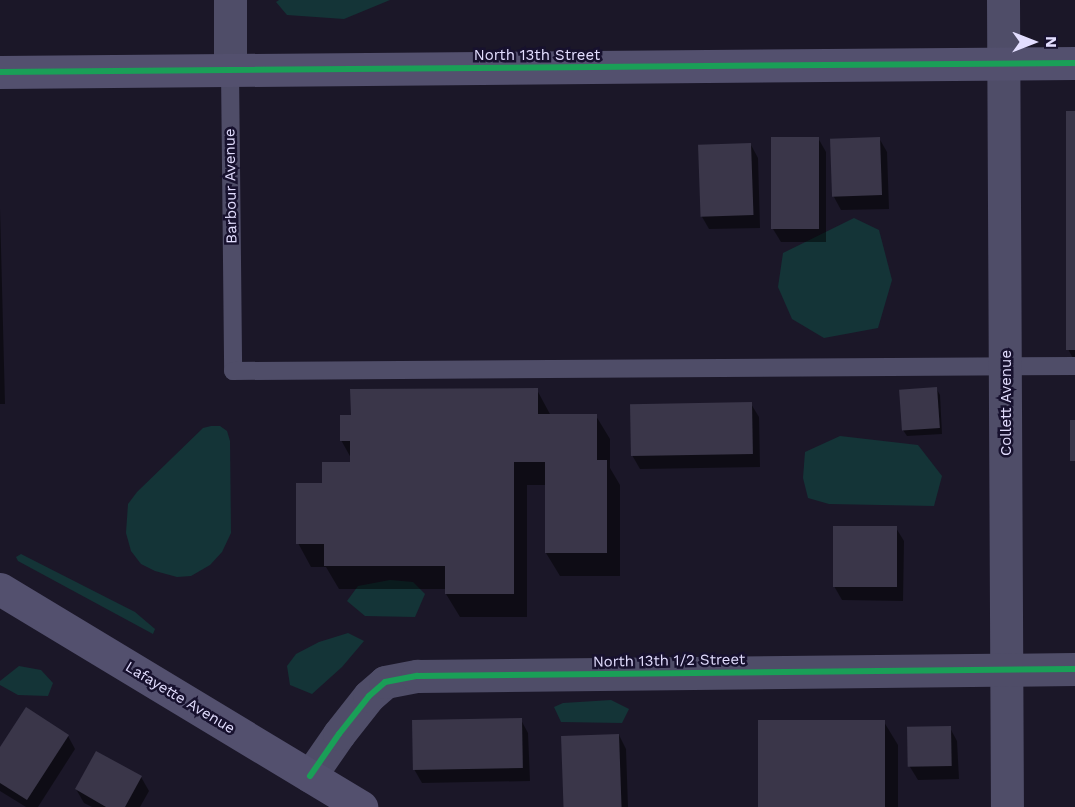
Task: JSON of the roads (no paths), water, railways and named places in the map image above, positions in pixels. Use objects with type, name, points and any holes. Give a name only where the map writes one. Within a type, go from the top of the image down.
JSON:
[{"type":"street","name":"Barbour Avenue","points":[[230,0],[230,70]]},
{"type":"street","name":"Collett Avenue","points":[[1003,0],[1007,368],[1007,807]]},
{"type":"street","name":"North 13th Street","points":[[0,72],[1075,63]]},
{"type":"street","name":"Lafayette Avenue","points":[[0,589],[361,807]]},
{"type":"street","name":"North 13th 1/2 Street","points":[[310,776],[369,696],[385,682],[417,676],[1075,669]]},
{"type":"lane","name":"Barbour Avenue","points":[[230,70],[233,371],[1007,368]]},
{"type":"lane","points":[[1007,368],[1075,366]]}]
